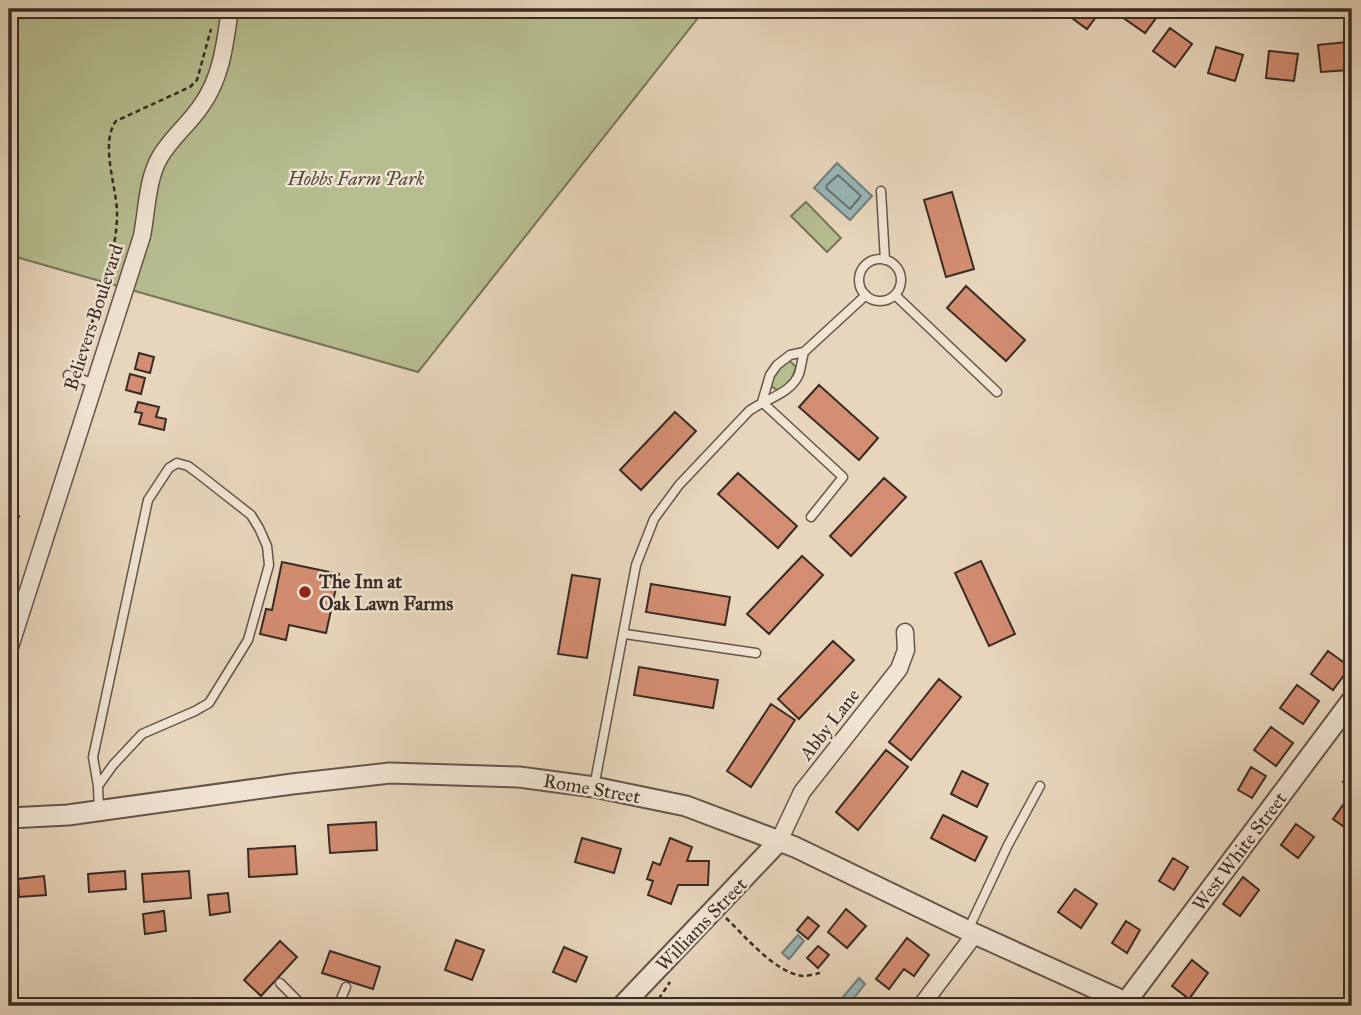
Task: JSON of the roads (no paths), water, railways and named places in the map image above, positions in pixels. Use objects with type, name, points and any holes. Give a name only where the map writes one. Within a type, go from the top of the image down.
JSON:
[{"type":"street","name":"Believers Boulevard","points":[[9,650],[142,236],[152,175],[160,156],[201,107],[212,89],[223,59],[230,9]]},
{"type":"street","name":"Abby Lane","points":[[779,841],[802,792],[899,669],[906,650],[905,632]]},
{"type":"street","name":"West White Street","points":[[1130,1004],[1352,700]]},
{"type":"street","name":"Rome Street","points":[[9,818],[99,811],[390,773],[519,777],[594,787],[686,806],[795,847],[1130,1004]]},
{"type":"street","name":"Williams Street","points":[[622,1006],[779,841]]},
{"type":"street","points":[[921,1006],[972,932]]},
{"type":"lane","points":[[881,191],[885,260]]},
{"type":"lane","points":[[885,260],[892,263],[901,275],[900,289],[894,295],[878,302],[866,295],[859,285],[861,271],[872,261],[885,260]]},
{"type":"lane","points":[[762,402],[777,365],[790,355],[804,352],[866,295]]},
{"type":"lane","points":[[894,295],[997,391]]},
{"type":"lane","points":[[594,787],[636,565],[654,519],[679,485],[749,411],[786,391],[798,377],[804,352]]},
{"type":"lane","points":[[68,375],[93,383]]},
{"type":"lane","points":[[762,402],[843,477],[811,517]]},
{"type":"lane","points":[[98,786],[113,765],[142,734],[209,703],[248,640],[266,578],[269,565],[268,548],[251,514],[188,466],[177,463],[169,468],[148,500],[93,757],[99,811]]},
{"type":"lane","points":[[625,634],[757,653]]},
{"type":"lane","points":[[972,932],[1008,845],[1040,786]]},
{"type":"lane","points":[[280,983],[303,1006]]},
{"type":"lane","points":[[338,1006],[346,987]]},
{"type":"water","points":[[837,163],[872,196],[850,220],[814,188]]},
{"type":"water","points":[[798,935],[804,941],[789,959],[782,953]]},
{"type":"water","points":[[859,978],[865,984],[850,1003],[843,997]]},
{"type":"place","name":"The Inn at Oak Lawn Farms","points":[[305,592]]},
{"type":"park label","name":"Hobbs Farm Park","points":[[356,178]]}]
